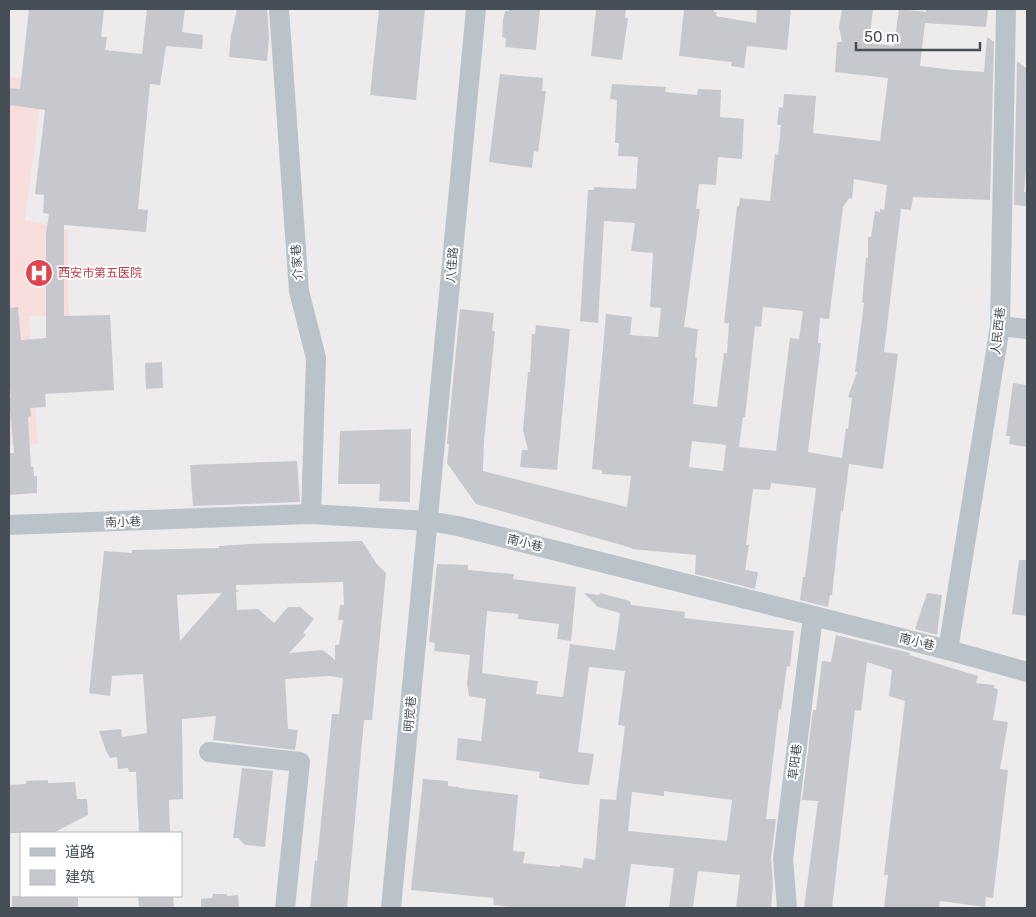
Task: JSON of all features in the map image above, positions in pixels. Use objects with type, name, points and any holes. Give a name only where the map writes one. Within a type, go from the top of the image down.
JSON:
[{"type":"street","name":"介家巷","points":[[279,9],[299,291],[316,358],[311,514]]},
{"type":"street","name":"八佳路","points":[[428,521],[476,9]]},
{"type":"street","name":"人民西巷","points":[[948,650],[1000,326],[1006,9]]},
{"type":"street","points":[[1000,326],[1027,329]]},
{"type":"street","name":"南小巷","points":[[9,525],[311,514],[428,521],[468,528],[948,650],[1027,672]]},
{"type":"street","name":"明觉巷","points":[[391,908],[428,521]]},
{"type":"street","name":"草阳巷","points":[[787,908],[783,859],[812,616]]},
{"type":"street","points":[[208,752],[300,762],[285,908]]},
{"type":"shaded area","name":"西安市第五医院","points":[[9,77],[43,79],[25,220],[68,230],[69,316],[29,316],[38,444],[9,445]]},
{"type":"building","points":[[29,9],[104,9],[101,37],[107,37],[105,50],[142,54],[147,9],[185,9],[182,32],[203,35],[202,49],[166,46],[160,85],[150,84],[138,209],[148,210],[146,232],[64,225],[64,316],[110,315],[114,390],[45,394],[46,407],[30,408],[31,416],[28,417],[31,467],[33,467],[34,476],[37,476],[37,493],[9,495],[9,453],[14,453],[9,398],[11,398],[9,308],[18,307],[21,340],[46,338],[46,234],[49,214],[43,213],[44,195],[35,194],[45,110],[9,105],[9,88],[20,89]]},
{"type":"building","points":[[237,9],[267,9],[269,38],[267,61],[229,57],[231,35]]},
{"type":"building","points":[[379,9],[425,9],[416,100],[370,95]]},
{"type":"building","points":[[509,9],[540,9],[536,50],[505,47],[506,38],[502,37],[503,20],[505,11],[509,11]]},
{"type":"building","points":[[596,9],[626,9],[625,18],[628,18],[622,60],[591,56]]},
{"type":"building","points":[[684,9],[714,9],[714,12],[717,12],[716,16],[756,23],[757,9],[791,9],[787,50],[747,46],[744,68],[731,66],[732,62],[679,56]]},
{"type":"building","points":[[842,9],[873,9],[869,43],[894,46],[899,9],[926,12],[926,9],[988,9],[986,27],[925,23],[920,66],[984,72],[987,37],[994,42],[990,200],[913,197],[911,210],[901,209],[884,352],[898,354],[883,469],[849,464],[843,512],[841,511],[832,595],[830,595],[828,607],[800,600],[803,577],[805,577],[816,488],[771,483],[770,490],[753,489],[746,545],[749,545],[745,570],[758,572],[755,589],[695,574],[696,555],[632,549],[476,504],[447,463],[449,445],[447,443],[460,309],[494,313],[492,331],[495,331],[484,441],[483,471],[627,507],[631,476],[602,474],[602,470],[592,469],[606,314],[632,317],[630,335],[658,337],[661,308],[650,307],[653,253],[631,251],[635,223],[604,221],[598,323],[580,321],[588,190],[594,190],[594,187],[636,189],[638,157],[618,156],[619,143],[615,143],[617,100],[610,99],[612,84],[666,87],[665,92],[697,95],[698,89],[721,90],[720,117],[744,119],[742,159],[718,157],[716,185],[699,184],[696,209],[700,209],[684,327],[698,329],[693,404],[717,407],[724,353],[727,353],[729,323],[724,323],[737,206],[739,206],[740,198],[770,201],[775,154],[778,155],[781,125],[777,125],[779,107],[783,108],[784,94],[816,96],[813,133],[880,141],[888,78],[835,72],[837,42],[842,42],[839,27]],"holes":[[[854,179],[887,185],[884,210],[880,209],[880,212],[875,211],[871,237],[868,237],[868,258],[866,258],[862,302],[864,303],[855,372],[857,372],[848,397],[852,398],[842,458],[808,452],[821,343],[818,343],[820,318],[829,319],[843,207],[849,198],[852,199]],[[763,307],[803,311],[799,339],[790,338],[776,451],[739,447],[743,417],[745,417],[755,326],[761,327]],[[692,441],[726,445],[723,471],[689,467]]]},
{"type":"building","points":[[1017,61],[1027,69],[1027,159],[1024,192],[1027,192],[1027,206],[1014,205]]},
{"type":"building","points":[[500,74],[543,78],[542,91],[546,91],[538,152],[534,151],[532,168],[489,162]]},
{"type":"building","points":[[536,325],[570,329],[557,470],[520,467],[522,450],[528,450],[523,430],[528,372],[530,372],[532,334],[535,334]]},
{"type":"building","points":[[162,362],[163,388],[146,389],[145,363]]},
{"type":"building","points":[[1013,383],[1027,385],[1027,447],[1009,444],[1010,436],[1006,436]]},
{"type":"building","points":[[411,429],[410,502],[379,501],[380,484],[338,484],[340,431]]},
{"type":"building","points":[[297,461],[300,502],[193,506],[190,465]]},
{"type":"building","points":[[362,541],[376,563],[386,573],[372,720],[364,720],[347,908],[310,908],[315,860],[317,861],[332,714],[339,714],[343,678],[329,676],[285,679],[288,729],[298,730],[295,750],[213,740],[216,716],[182,719],[183,799],[169,800],[170,832],[139,832],[136,772],[129,772],[128,768],[118,769],[117,757],[110,758],[106,751],[99,731],[121,729],[122,737],[147,733],[143,674],[112,676],[110,696],[89,693],[104,551],[132,553],[132,550],[219,548],[219,546]],"holes":[[[343,582],[344,605],[340,605],[338,620],[343,620],[339,645],[335,645],[335,660],[323,650],[289,653],[306,635],[303,633],[314,619],[300,607],[288,607],[274,623],[258,609],[237,610],[236,592],[239,592],[236,589],[236,585]],[[222,593],[180,641],[177,595]]]},
{"type":"building","points":[[1019,560],[1027,560],[1027,616],[1012,614]]},
{"type":"building","points":[[437,564],[468,565],[468,570],[514,574],[513,579],[576,587],[571,641],[557,639],[559,624],[518,619],[518,614],[487,611],[482,673],[538,681],[536,694],[563,697],[570,644],[615,650],[620,613],[598,607],[584,593],[599,595],[600,593],[630,601],[631,605],[685,612],[684,618],[794,631],[790,667],[787,666],[781,710],[779,709],[766,819],[776,819],[771,858],[773,884],[771,908],[736,908],[740,875],[698,871],[693,908],[669,908],[674,868],[631,864],[625,908],[519,908],[494,905],[493,898],[411,890],[423,779],[448,781],[448,786],[459,788],[518,795],[513,851],[525,852],[523,863],[582,868],[584,858],[595,860],[600,799],[616,800],[625,726],[618,725],[625,671],[589,667],[578,752],[594,754],[589,785],[539,778],[540,772],[456,760],[458,738],[481,741],[486,699],[469,696],[467,683],[470,655],[434,651],[435,643],[429,642]],"holes":[[[664,791],[732,800],[727,841],[628,831],[632,792],[664,796]]]},
{"type":"building","points":[[927,593],[942,595],[937,635],[915,629]]},
{"type":"building","points":[[836,635],[910,653],[909,655],[978,676],[976,683],[994,685],[994,688],[998,689],[993,720],[1008,722],[1000,769],[1008,770],[993,898],[986,897],[985,907],[940,901],[939,908],[884,908],[888,875],[884,875],[905,701],[889,696],[892,670],[867,662],[861,711],[855,710],[832,908],[804,908],[818,801],[802,800],[813,710],[816,710],[822,661],[831,662]]},
{"type":"building","points":[[242,768],[273,771],[265,847],[245,845],[238,838],[233,838]]},
{"type":"building","points":[[48,780],[48,783],[75,782],[77,799],[87,799],[88,815],[55,832],[10,833],[9,785],[26,784],[26,781]]},
{"type":"building","points":[[213,894],[238,895],[239,908],[201,908],[201,899],[212,898]]},
{"type":"building","points":[[12,896],[78,897],[78,908],[12,908]]},
{"type":"building","points":[[138,897],[173,897],[174,908],[139,908]]},
{"type":"place","name":"西安市第五医院","points":[[39,273]]}]
